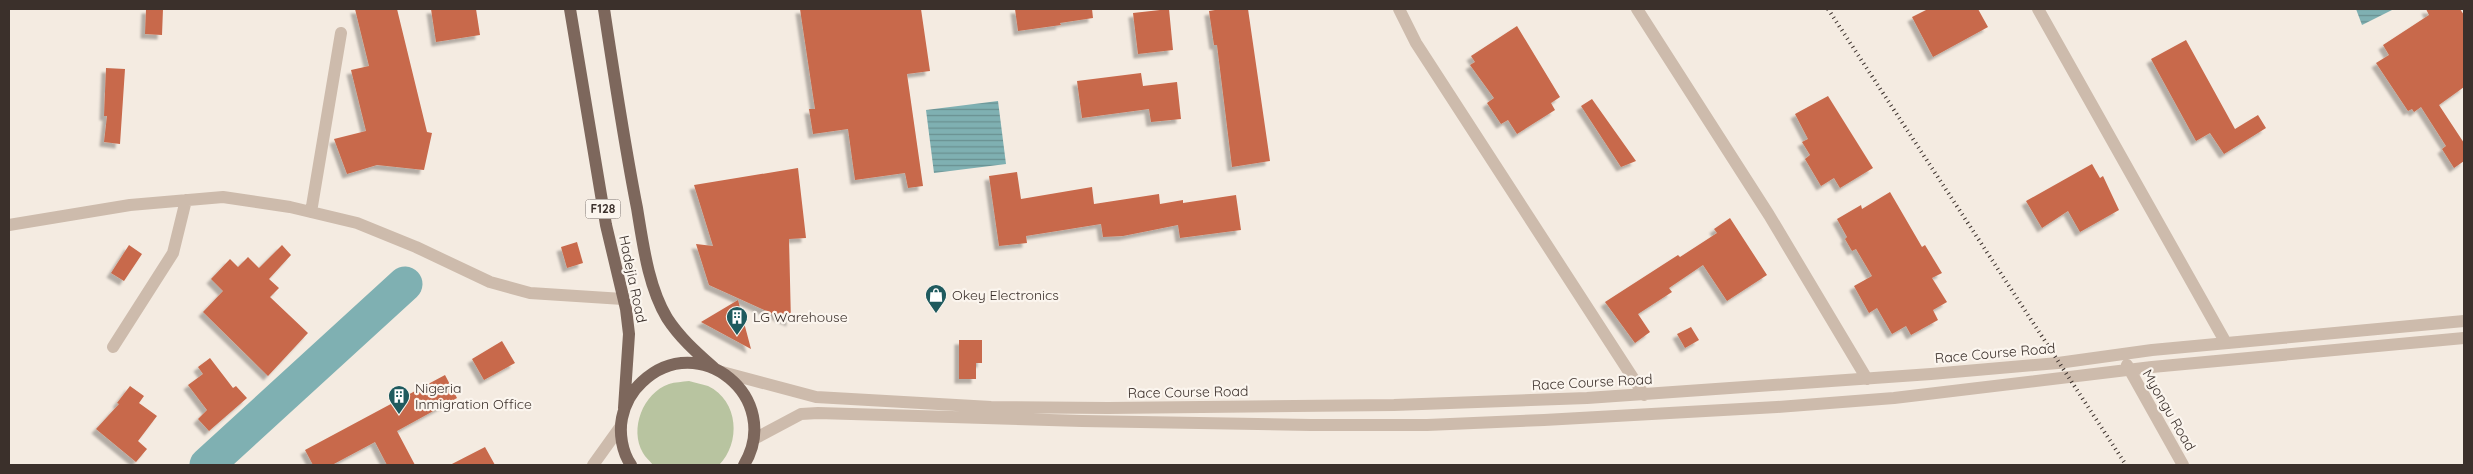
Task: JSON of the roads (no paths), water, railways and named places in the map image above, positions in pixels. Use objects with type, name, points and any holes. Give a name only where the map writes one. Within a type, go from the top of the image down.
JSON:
[{"type":"main road","name":"Hadejia Road","points":[[570,9],[606,225],[629,334],[624,408]]},
{"type":"main road","name":"Hadejia Road","points":[[604,9],[624,139],[646,256],[655,290],[667,317],[686,344],[718,370]]},
{"type":"main road","points":[[624,408],[634,389],[650,374],[670,364],[692,362],[718,370]]},
{"type":"main road","name":"F128","points":[[718,370],[736,383],[747,399],[754,416],[754,439],[750,460]]},
{"type":"main road","name":"F128","points":[[624,408],[621,426],[622,445],[631,465]]},
{"type":"main road","points":[[744,465],[750,460]]},
{"type":"street","points":[[1399,9],[1416,43],[1644,395]]},
{"type":"street","points":[[1637,9],[1769,215],[1867,379]]},
{"type":"street","points":[[2038,9],[2226,344]]},
{"type":"street","points":[[311,212],[341,33]]},
{"type":"street","points":[[9,226],[130,205],[223,197],[311,212],[357,224],[416,247],[490,282],[530,293],[623,299]]},
{"type":"street","points":[[113,347],[173,253],[186,200]]},
{"type":"street","name":"Race Course Road","points":[[718,370],[816,397],[1040,408],[1394,405],[1644,395],[1867,379],[2048,364],[2122,354],[2464,321]]},
{"type":"street","points":[[754,439],[801,414],[818,413],[1092,422],[1427,424],[1680,413],[1884,399],[2129,370],[2464,338]]},
{"type":"street","name":"Myongu Road","points":[[2122,354],[2129,370],[2183,465]]},
{"type":"street","points":[[593,465],[621,426]]},
{"type":"water","points":[[2356,9],[2394,9],[2362,25]]},
{"type":"water","points":[[998,101],[1006,164],[934,173],[926,110]]},
{"type":"waterway","points":[[207,465],[405,284]]},
{"type":"railway","points":[[1828,9],[2126,465]]},
{"type":"place","name":"Okey Electronics","points":[[936,314]]},
{"type":"place","name":"LG Warehouse","points":[[737,336]]},
{"type":"place","name":"Nigeria Inmigration Office","points":[[399,415]]}]
